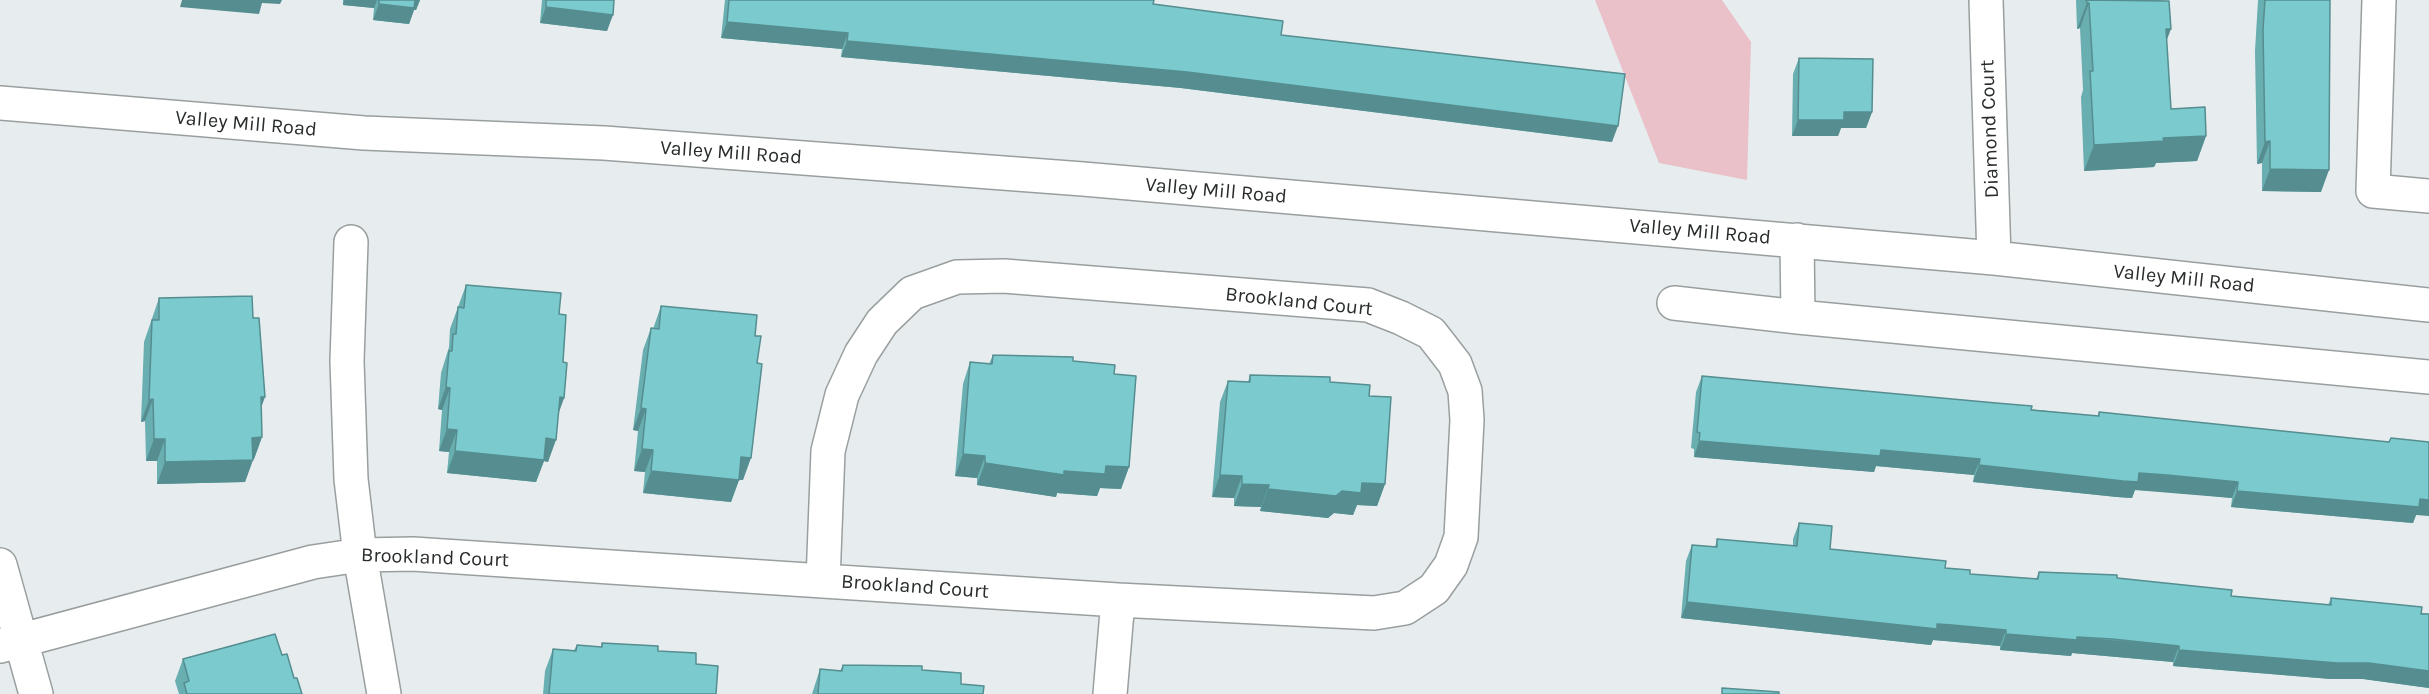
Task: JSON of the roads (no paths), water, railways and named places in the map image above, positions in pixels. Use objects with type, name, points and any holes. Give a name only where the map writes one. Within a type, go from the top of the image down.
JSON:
[{"type":"street","name":"Diamond Court","points":[[1986,0],[1994,258]]},
{"type":"street","points":[[2379,0],[2373,191],[2429,196]]},
{"type":"street","name":"Valley Mill Road","points":[[0,103],[364,133],[604,143],[1048,177],[1994,258],[2429,305]]},
{"type":"street","points":[[1797,240],[1798,317]]},
{"type":"street","points":[[351,242],[347,361],[351,479],[360,555],[384,694]]},
{"type":"street","name":"Brookland Court","points":[[10,643],[313,562],[360,555],[413,554],[823,581],[1118,600],[1374,613],[1405,608],[1434,589],[1450,565],[1461,537],[1467,420],[1465,391],[1455,363],[1431,333],[1368,305],[1004,276],[957,277],[912,293],[882,322],[861,354],[842,395],[828,450],[823,581]]},
{"type":"street","points":[[1674,303],[1798,317],[2429,377]]},
{"type":"street","points":[[0,565],[10,643],[36,694]]},
{"type":"street","points":[[1110,694],[1118,600]]}]
